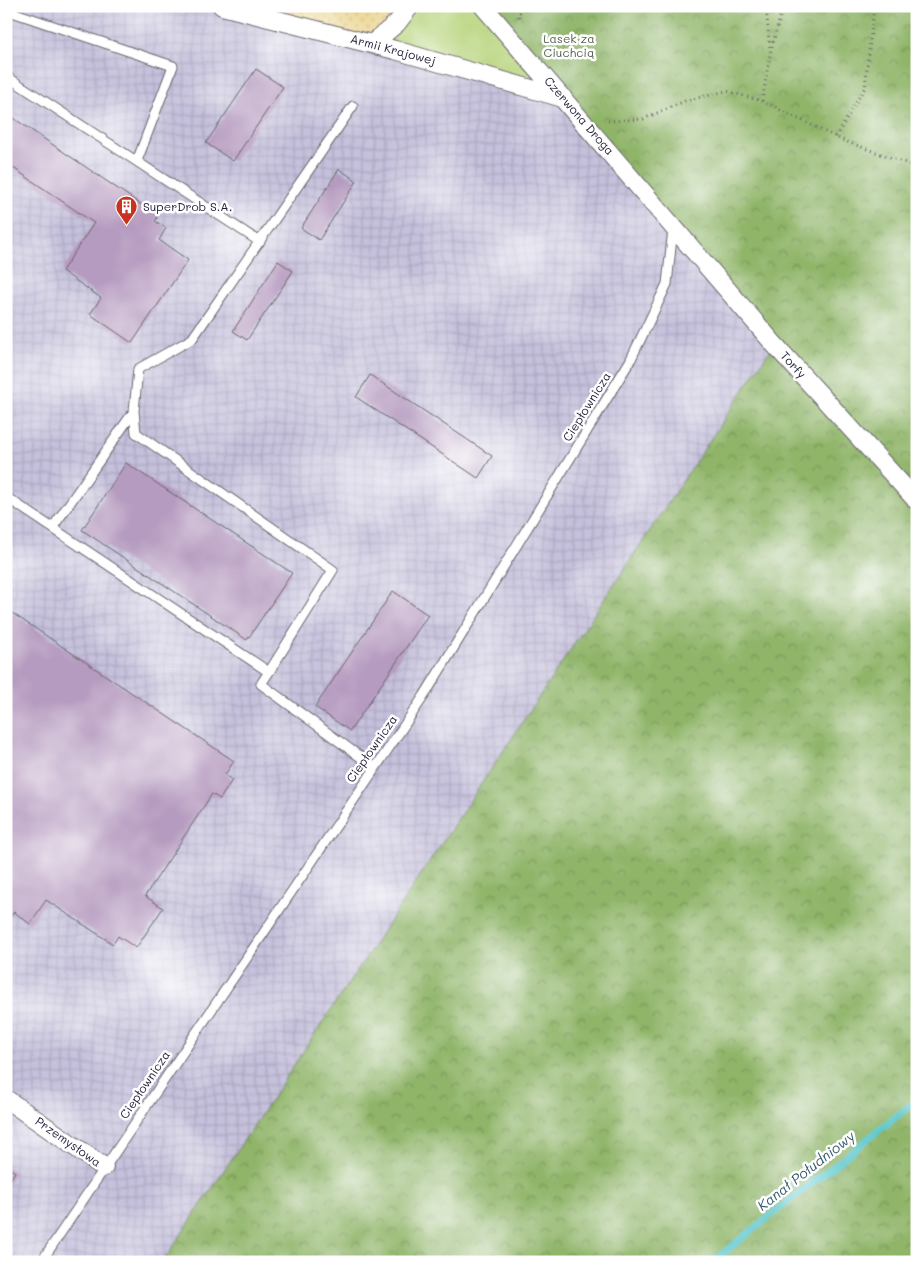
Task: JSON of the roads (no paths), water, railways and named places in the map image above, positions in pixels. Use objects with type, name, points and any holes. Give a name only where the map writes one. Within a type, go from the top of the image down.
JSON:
[{"type":"street","name":"Armii Krajowej","points":[[222,6],[372,44],[563,98]]},
{"type":"street","points":[[372,44],[397,23],[410,6]]},
{"type":"street","name":"Czerwona Droga","points":[[483,6],[674,226]]},
{"type":"street","name":"Torfy","points":[[674,226],[774,344],[917,501]]},
{"type":"street","name":"Przemysłowa","points":[[6,1099],[104,1167]]},
{"type":"lane","points":[[6,10],[173,66],[136,161]]},
{"type":"lane","points":[[6,76],[260,242]]},
{"type":"lane","points":[[353,106],[192,339],[138,369],[134,411],[136,433],[333,570],[261,684],[374,767]]},
{"type":"lane","name":"Ciepłownicza","points":[[41,1262],[374,767],[424,696],[630,361],[667,284],[674,226]]},
{"type":"lane","points":[[53,527],[134,411]]},
{"type":"lane","points":[[6,497],[269,672]]},
{"type":"waterway","name":"Kanał Południowy","points":[[712,1262],[917,1100]]},
{"type":"place","name":"SuperDrob S.A.","points":[[127,226]]},
{"type":"park label","name":"Lasek za Ciuchcią","points":[[569,46]]}]
